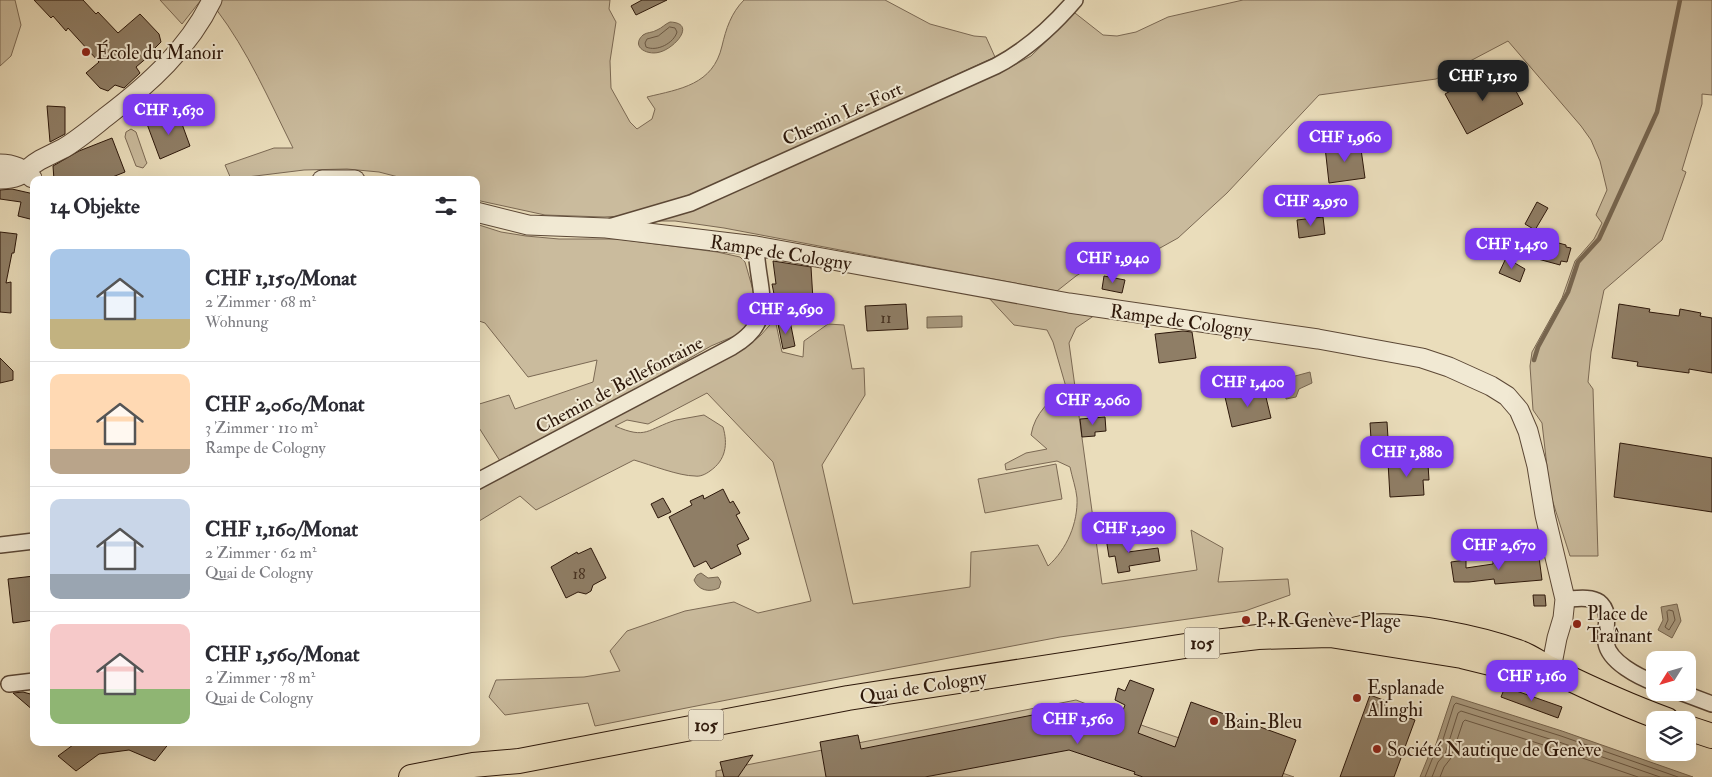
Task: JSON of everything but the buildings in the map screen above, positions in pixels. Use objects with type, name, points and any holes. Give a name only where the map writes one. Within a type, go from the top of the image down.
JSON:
[{"type":"main road","name":"Quai de Cologny","points":[[414,777],[472,765],[519,761],[848,698],[1245,638],[1330,635],[1462,656],[1515,669],[1551,669]]},
{"type":"main road","name":"105","points":[[1551,669],[1646,712]]},
{"type":"main road","points":[[1696,731],[1712,736]]},
{"type":"main road","name":"Quai de Cologny","points":[[476,777],[519,761]]},
{"type":"street","points":[[30,176],[38,161],[76,140],[145,86],[176,54],[212,0]]},
{"type":"street","name":"Chemin Le-Fort","points":[[606,228],[691,203],[996,66],[1020,53],[1075,0]]},
{"type":"street","points":[[0,164],[12,164],[30,176]]},
{"type":"street","points":[[0,179],[30,176]]},
{"type":"street","name":"Rampe de Cologny","points":[[480,213],[528,225],[606,228],[756,246],[1069,303],[1318,338],[1422,358],[1449,366],[1501,392],[1514,403],[1524,419],[1537,466],[1545,515],[1565,599],[1563,618],[1551,669]]},
{"type":"street","name":"Chemin de Bellefontaine","points":[[480,480],[748,337],[756,328],[762,316],[756,246]]},
{"type":"street","points":[[0,545],[30,541]]},
{"type":"street","points":[[1565,599],[1592,599],[1602,605],[1606,615],[1607,647],[1632,674],[1646,679]]},
{"type":"street","points":[[9,684],[30,681]]},
{"type":"street","points":[[1696,698],[1712,704]]},
{"type":"shaded area","points":[[0,0],[15,0],[21,25],[11,56],[0,66]]},
{"type":"shaded area","points":[[160,0],[201,0],[182,24]]},
{"type":"shaded area","points":[[220,0],[610,0],[609,9],[616,22],[610,61],[611,88],[630,122],[637,129],[652,119],[655,109],[647,97],[683,88],[703,77],[711,69],[718,59],[730,22],[744,0],[885,0],[930,24],[974,36],[986,37],[995,57],[740,174],[686,196],[623,216],[545,215],[480,201],[480,176],[394,176],[379,172],[347,169],[304,170],[255,176],[230,176],[225,165],[274,148],[293,148],[248,59],[216,9]]},
{"type":"shaded area","points":[[1243,0],[1712,0],[1712,95],[1702,94],[1702,104],[1682,170],[1686,172],[1662,240],[1604,290],[1591,352],[1588,382],[1593,389],[1598,556],[1570,556],[1550,493],[1542,423],[1533,410],[1530,366],[1532,352],[1562,298],[1575,261],[1594,239],[1602,223],[1596,215],[1607,190],[1600,161],[1591,140],[1508,41],[1436,79],[1319,95],[1227,193],[1178,238],[1151,253],[1104,258],[1057,291],[724,228],[675,221],[651,221],[745,186],[1005,70],[1031,56],[1075,13],[1103,35],[1117,36],[1136,32],[1168,17]]},
{"type":"shaded area","points":[[131,129],[136,132],[147,163],[143,168],[136,166],[125,137],[126,132]]},
{"type":"shaded area","points":[[480,225],[501,232],[526,236],[559,239],[618,239],[717,252],[740,257],[745,262],[755,297],[754,310],[750,321],[739,334],[711,346],[603,408],[500,461],[480,429],[480,404],[509,395],[515,409],[593,382],[597,360],[528,377],[485,323],[480,321]]},
{"type":"shaded area","points":[[988,297],[1095,315],[1076,328],[1069,343],[1102,584],[1197,570],[1191,530],[1223,548],[1218,582],[1288,579],[1290,595],[1245,611],[1060,637],[595,726],[588,703],[505,715],[489,697],[496,680],[584,677],[620,671],[610,651],[627,631],[685,611],[734,602],[758,613],[811,601],[773,462],[707,393],[648,424],[627,420],[615,426],[641,433],[676,420],[704,415],[723,427],[725,439],[722,457],[715,467],[707,473],[701,476],[688,476],[634,460],[536,510],[520,496],[480,521],[480,488],[748,346],[775,319],[782,352],[803,357],[804,341],[828,324],[844,325],[852,369],[864,368],[865,395],[822,465],[853,604],[970,587],[971,552],[1038,545],[1048,566],[1066,544],[1076,517],[1077,498],[1070,467],[1057,461],[1006,470],[1005,464],[1026,453],[1047,449],[1031,435],[1033,427],[1044,408],[1066,387],[1053,342],[1047,330],[1014,325]]},
{"type":"shaded area","points":[[1056,464],[1062,499],[985,513],[978,479]]},
{"type":"shaded area","points":[[1076,700],[1144,726],[1294,777],[716,777],[716,771]]},
{"type":"water","points":[[670,22],[678,23],[683,31],[672,46],[655,53],[646,52],[640,47],[638,43],[643,35],[655,31]]},
{"type":"water","points":[[962,316],[962,327],[927,328],[927,317]]},
{"type":"water","points":[[1310,372],[1312,383],[1299,389],[1296,397],[1286,399],[1284,379]]},
{"type":"water","points":[[701,573],[708,578],[718,577],[721,582],[719,588],[704,590],[698,586],[694,580]]},
{"type":"water","points":[[1677,604],[1681,621],[1672,638],[1658,630],[1663,620],[1661,607]]},
{"type":"water","points":[[1452,696],[1562,731],[1693,777],[1420,777],[1431,750],[1433,752]]},
{"type":"waterway","points":[[1534,360],[1538,347],[1568,292],[1578,262],[1599,239],[1657,112],[1680,0]]},
{"type":"place","name":"École du Manoir","points":[[86,52]]},
{"type":"place","name":"P+R Genève-Plage","points":[[1246,620]]},
{"type":"place","name":"Place de Traînant","points":[[1577,624]]},
{"type":"place","name":"Esplanade Alinghi","points":[[1357,698]]},
{"type":"place","name":"Bain-Bleu","points":[[1214,721]]},
{"type":"place","name":"Société Nautique de Genève","points":[[1377,749]]}]
